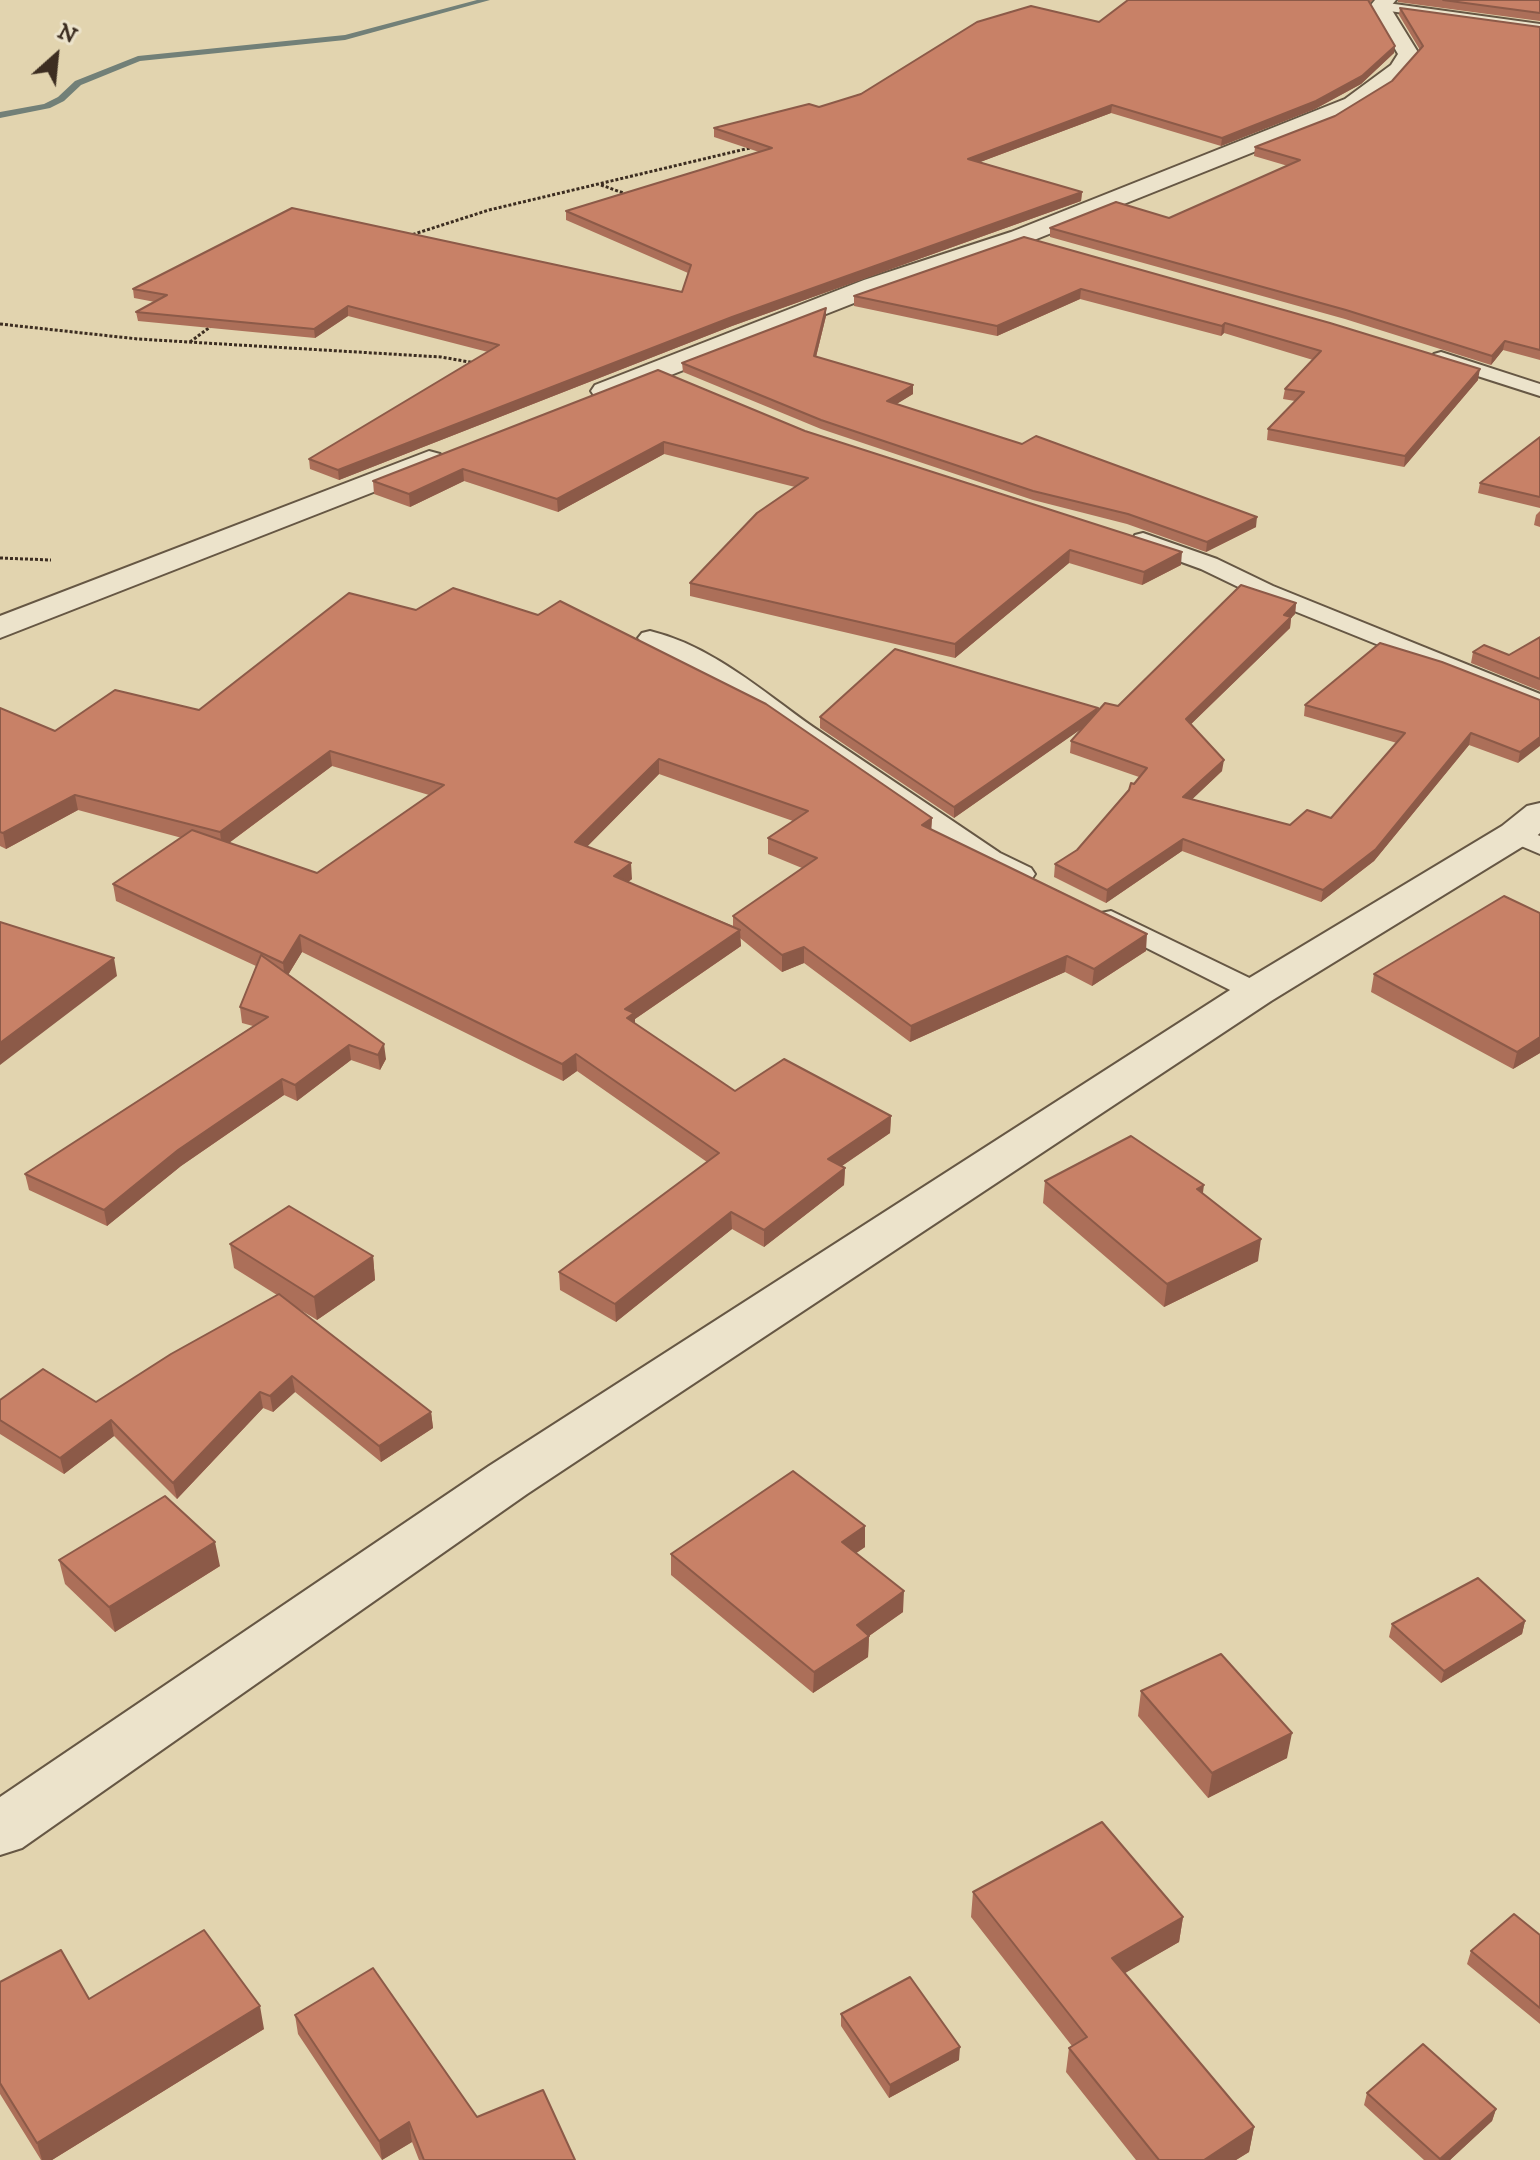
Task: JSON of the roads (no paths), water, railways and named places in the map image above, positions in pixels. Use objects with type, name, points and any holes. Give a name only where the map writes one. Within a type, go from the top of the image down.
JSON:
[{"type":"street","points":[[584,399],[873,286],[1020,237],[1353,104],[1398,69],[1409,54],[1383,3]]},
{"type":"street","points":[[0,628],[454,450]]},
{"type":"street","points":[[0,1830],[508,1480],[1256,992],[1532,831]]},
{"type":"lane","points":[[1383,3],[1540,28]]},
{"type":"lane","points":[[1020,237],[1048,245]]},
{"type":"lane","points":[[1424,352],[1540,390]]},
{"type":"lane","points":[[658,371],[684,382]]},
{"type":"lane","points":[[1118,532],[1209,564],[1265,591],[1540,703]]},
{"type":"lane","points":[[650,638],[710,664],[771,703],[800,729],[991,859],[1047,887]]},
{"type":"lane","points":[[1089,908],[1256,992]]},
{"type":"waterway","points":[[0,115],[47,106],[61,99],[78,83],[138,59],[345,37],[486,0]]}]
